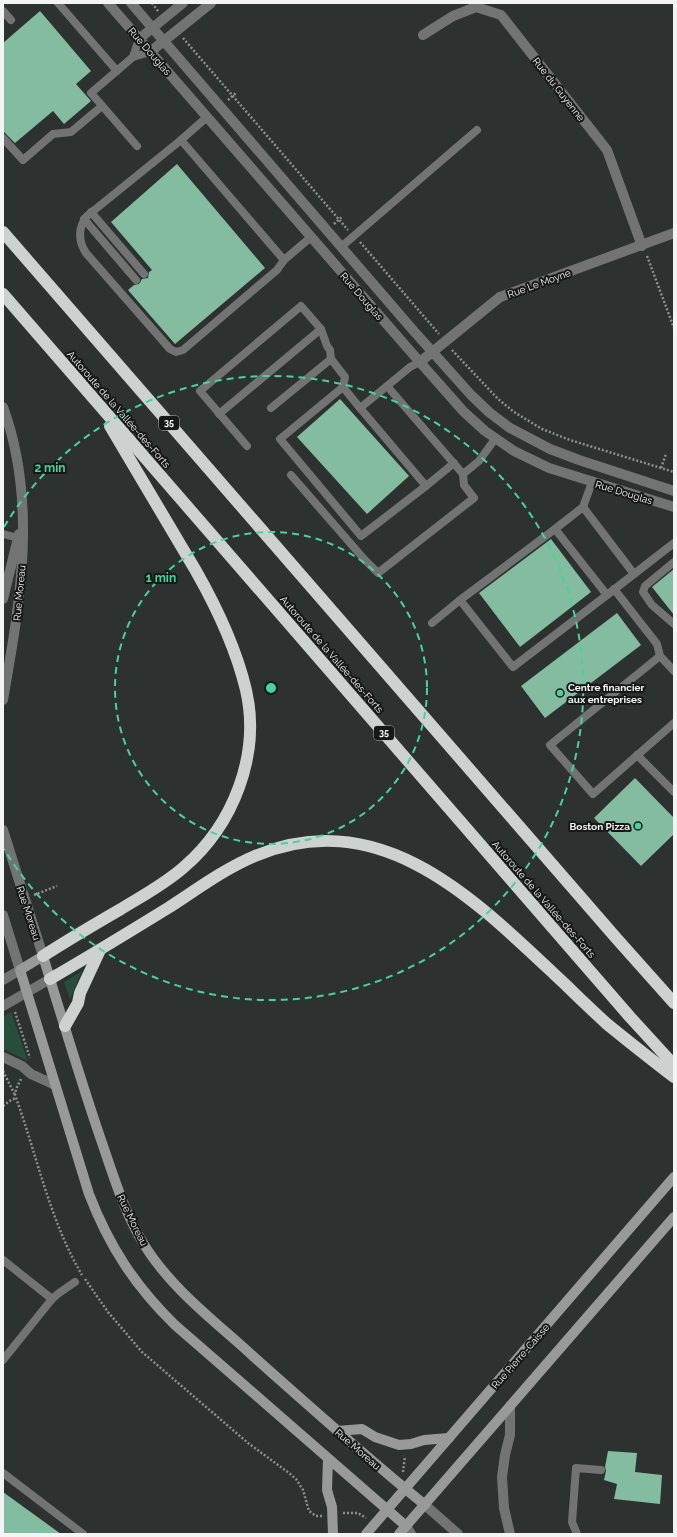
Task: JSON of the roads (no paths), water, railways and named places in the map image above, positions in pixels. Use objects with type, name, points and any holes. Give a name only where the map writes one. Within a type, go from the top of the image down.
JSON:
[{"type":"highway","name":"35","points":[[3,232],[616,939],[674,1003]]},
{"type":"highway","name":"Autoroute de la Vallée-des-Forts","points":[[3,294],[674,1065]]},
{"type":"highway","points":[[43,956],[152,890],[183,868],[202,851],[220,827],[235,799],[243,776],[249,738],[249,713],[246,691],[234,649],[218,614],[189,559],[96,401]]},
{"type":"highway","points":[[50,979],[100,950],[226,871],[254,856],[280,847],[308,842],[333,840],[362,844],[378,848],[412,861],[455,887],[507,930],[607,1024],[674,1077]]},
{"type":"highway","points":[[66,1026],[78,1003],[80,993],[100,950]]},
{"type":"main road","points":[[43,956],[20,970],[96,1212],[111,1244],[134,1280],[152,1302],[175,1325],[387,1509],[405,1531],[424,1505],[674,1216]]},
{"type":"main road","name":"Rue Moreau","points":[[43,956],[119,1191],[134,1227],[149,1252],[163,1272],[190,1300],[337,1431],[424,1505]]},
{"type":"main road","name":"Rue Pierre-Caisse","points":[[366,1534],[674,1177]]},
{"type":"main road","points":[[337,1431],[362,1429],[380,1440],[399,1445],[411,1444],[424,1440],[449,1438]]},
{"type":"main road","points":[[328,1459],[327,1490],[332,1507],[333,1534]]},
{"type":"street","name":"Rue Douglas","points":[[108,3],[464,412],[495,439],[514,451],[538,463],[592,482],[674,507]]},
{"type":"street","name":"Rue Douglas","points":[[131,3],[341,247],[485,409],[499,421],[522,436],[568,457],[674,491]]},
{"type":"street","points":[[139,39],[183,3]]},
{"type":"street","points":[[150,52],[211,3]]},
{"type":"street","name":"Rue du Guyenne","points":[[423,35],[453,16],[476,7],[501,15],[607,150],[642,246]]},
{"type":"street","name":"Rue Le Moyne","points":[[420,362],[500,297],[674,233]]},
{"type":"street","name":"Rue Moreau","points":[[3,407],[19,463],[24,509],[16,624],[3,700]]},
{"type":"street","name":"Rue Moreau","points":[[3,599],[21,539]]},
{"type":"street","name":"Rue Moreau","points":[[3,830],[43,956]]},
{"type":"street","points":[[3,915],[20,970],[3,980]]},
{"type":"street","points":[[3,1006],[50,979]]},
{"type":"street","points":[[3,1057],[22,1066],[31,1074],[55,1085]]},
{"type":"street","points":[[510,1406],[510,1435],[505,1455],[502,1485],[505,1518],[510,1534]]},
{"type":"street","points":[[424,1505],[458,1534]]},
{"type":"lane","points":[[58,3],[117,71]]},
{"type":"lane","points":[[3,11],[11,20]]},
{"type":"lane","points":[[133,58],[139,39]]},
{"type":"lane","points":[[137,146],[91,93],[133,58],[150,52]]},
{"type":"lane","points":[[3,138],[22,160],[53,134],[71,132],[102,106]]},
{"type":"lane","points":[[207,117],[181,140],[91,212],[84,219],[80,232],[80,241],[84,249],[170,349],[178,352],[183,350],[277,270],[284,260],[312,237]]},
{"type":"lane","points":[[341,247],[477,130]]},
{"type":"lane","points":[[181,140],[284,260]]},
{"type":"lane","points":[[91,212],[144,274]]},
{"type":"lane","points":[[84,219],[136,280]]},
{"type":"lane","points":[[247,446],[200,391],[301,306],[321,329],[330,350],[331,359],[345,377],[343,387],[280,439],[362,536],[454,463]]},
{"type":"lane","points":[[219,414],[321,329]]},
{"type":"lane","points":[[271,408],[331,359]]},
{"type":"lane","points":[[360,408],[410,367],[420,362]]},
{"type":"lane","points":[[291,475],[378,573],[474,498],[464,485],[463,474],[388,386]]},
{"type":"lane","points":[[343,387],[426,486]]},
{"type":"lane","points":[[463,474],[478,462],[495,439]]},
{"type":"lane","points":[[432,623],[583,507],[592,482]]},
{"type":"lane","points":[[583,507],[634,574]]},
{"type":"lane","points":[[555,529],[607,595]]},
{"type":"lane","points":[[3,534],[21,539]]},
{"type":"lane","points":[[460,600],[513,667],[674,543]]},
{"type":"lane","points":[[674,562],[645,586],[643,592],[652,605],[674,624]]},
{"type":"lane","points":[[614,589],[657,644],[660,656],[674,671]]},
{"type":"lane","points":[[660,656],[550,745],[593,794],[674,723]]},
{"type":"lane","points":[[637,755],[674,792]]},
{"type":"lane","points":[[3,1260],[52,1299]]},
{"type":"lane","points":[[3,1360],[58,1292],[75,1282]]},
{"type":"lane","points":[[577,1534],[572,1522],[576,1468],[601,1470]]},
{"type":"lane","points":[[3,1473],[82,1534]]},
{"type":"place","name":"Centre financier aux entreprises","points":[[560,693]]},
{"type":"place","name":"Boston Pizza","points":[[638,826]]}]
